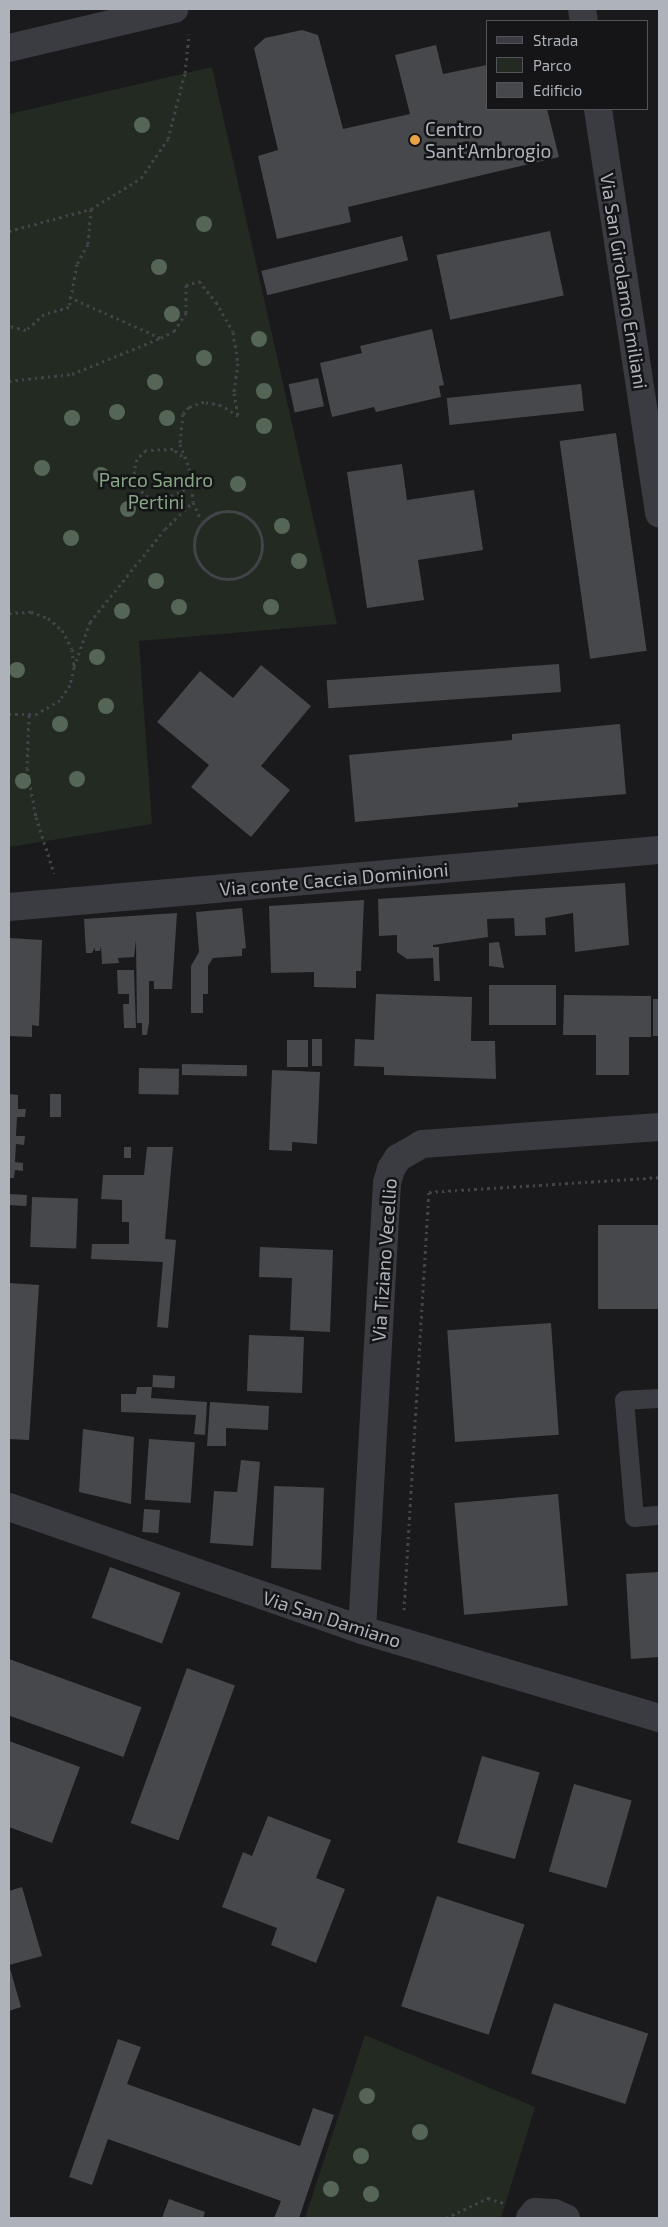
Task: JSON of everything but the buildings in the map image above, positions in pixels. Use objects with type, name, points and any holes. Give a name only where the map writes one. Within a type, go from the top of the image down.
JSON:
[{"type":"street","points":[[9,48],[182,18]]},
{"type":"street","name":"Via San Girolamo Emiliani","points":[[598,110],[659,513]]},
{"type":"street","name":"Via conte Caccia Dominioni","points":[[9,907],[659,850]]},
{"type":"street","name":"Via Tiziano Vecellio","points":[[362,1630],[386,1193],[390,1169],[398,1158],[422,1144],[659,1127]]},
{"type":"street","name":"Via San Damiano","points":[[9,1507],[362,1630],[659,1718]]},
{"type":"street","points":[[533,2215],[554,2213],[566,2218]]},
{"type":"lane","points":[[659,1398],[624,1400],[634,1517],[659,1515]]},
{"type":"path","points":[[9,231],[91,209],[140,178],[168,139],[185,73],[182,18]]},
{"type":"path","points":[[9,326],[26,330],[44,314],[69,307],[69,297],[77,264],[88,244],[91,209]]},
{"type":"path","points":[[9,381],[72,374],[148,346],[174,331],[186,313],[186,285],[199,281],[216,302],[233,332],[238,363],[234,393],[238,416],[220,405],[204,402],[189,407],[180,422],[182,456]]},
{"type":"path","points":[[69,297],[161,338]]},
{"type":"path","points":[[190,487],[165,499],[146,496],[138,486],[134,471],[138,459],[146,450],[173,449],[182,456],[189,468],[193,502],[201,520],[193,548],[204,570],[225,580],[248,574],[259,561],[262,549],[262,537],[251,519],[229,511],[201,520]]},
{"type":"path","points":[[9,714],[38,714],[60,700],[70,685],[74,667],[90,622],[165,529],[193,502]]},
{"type":"path","points":[[9,608],[11,612],[31,612],[48,618],[62,630],[72,649],[74,667]]},
{"type":"path","points":[[29,715],[28,768],[36,817],[44,837],[62,903]]},
{"type":"path","points":[[404,1614],[429,1192],[659,1177]]},
{"type":"path","points":[[446,2218],[488,2198],[533,2215]]},
{"type":"green space","name":"Parco Sandro Pertini","points":[[212,67],[337,624],[139,641],[152,824],[9,847],[9,114]]},
{"type":"green space","points":[[365,2035],[535,2107],[501,2218],[305,2218]]},
{"type":"place","name":"Centro Sant'Ambrogio","points":[[415,140]]}]
